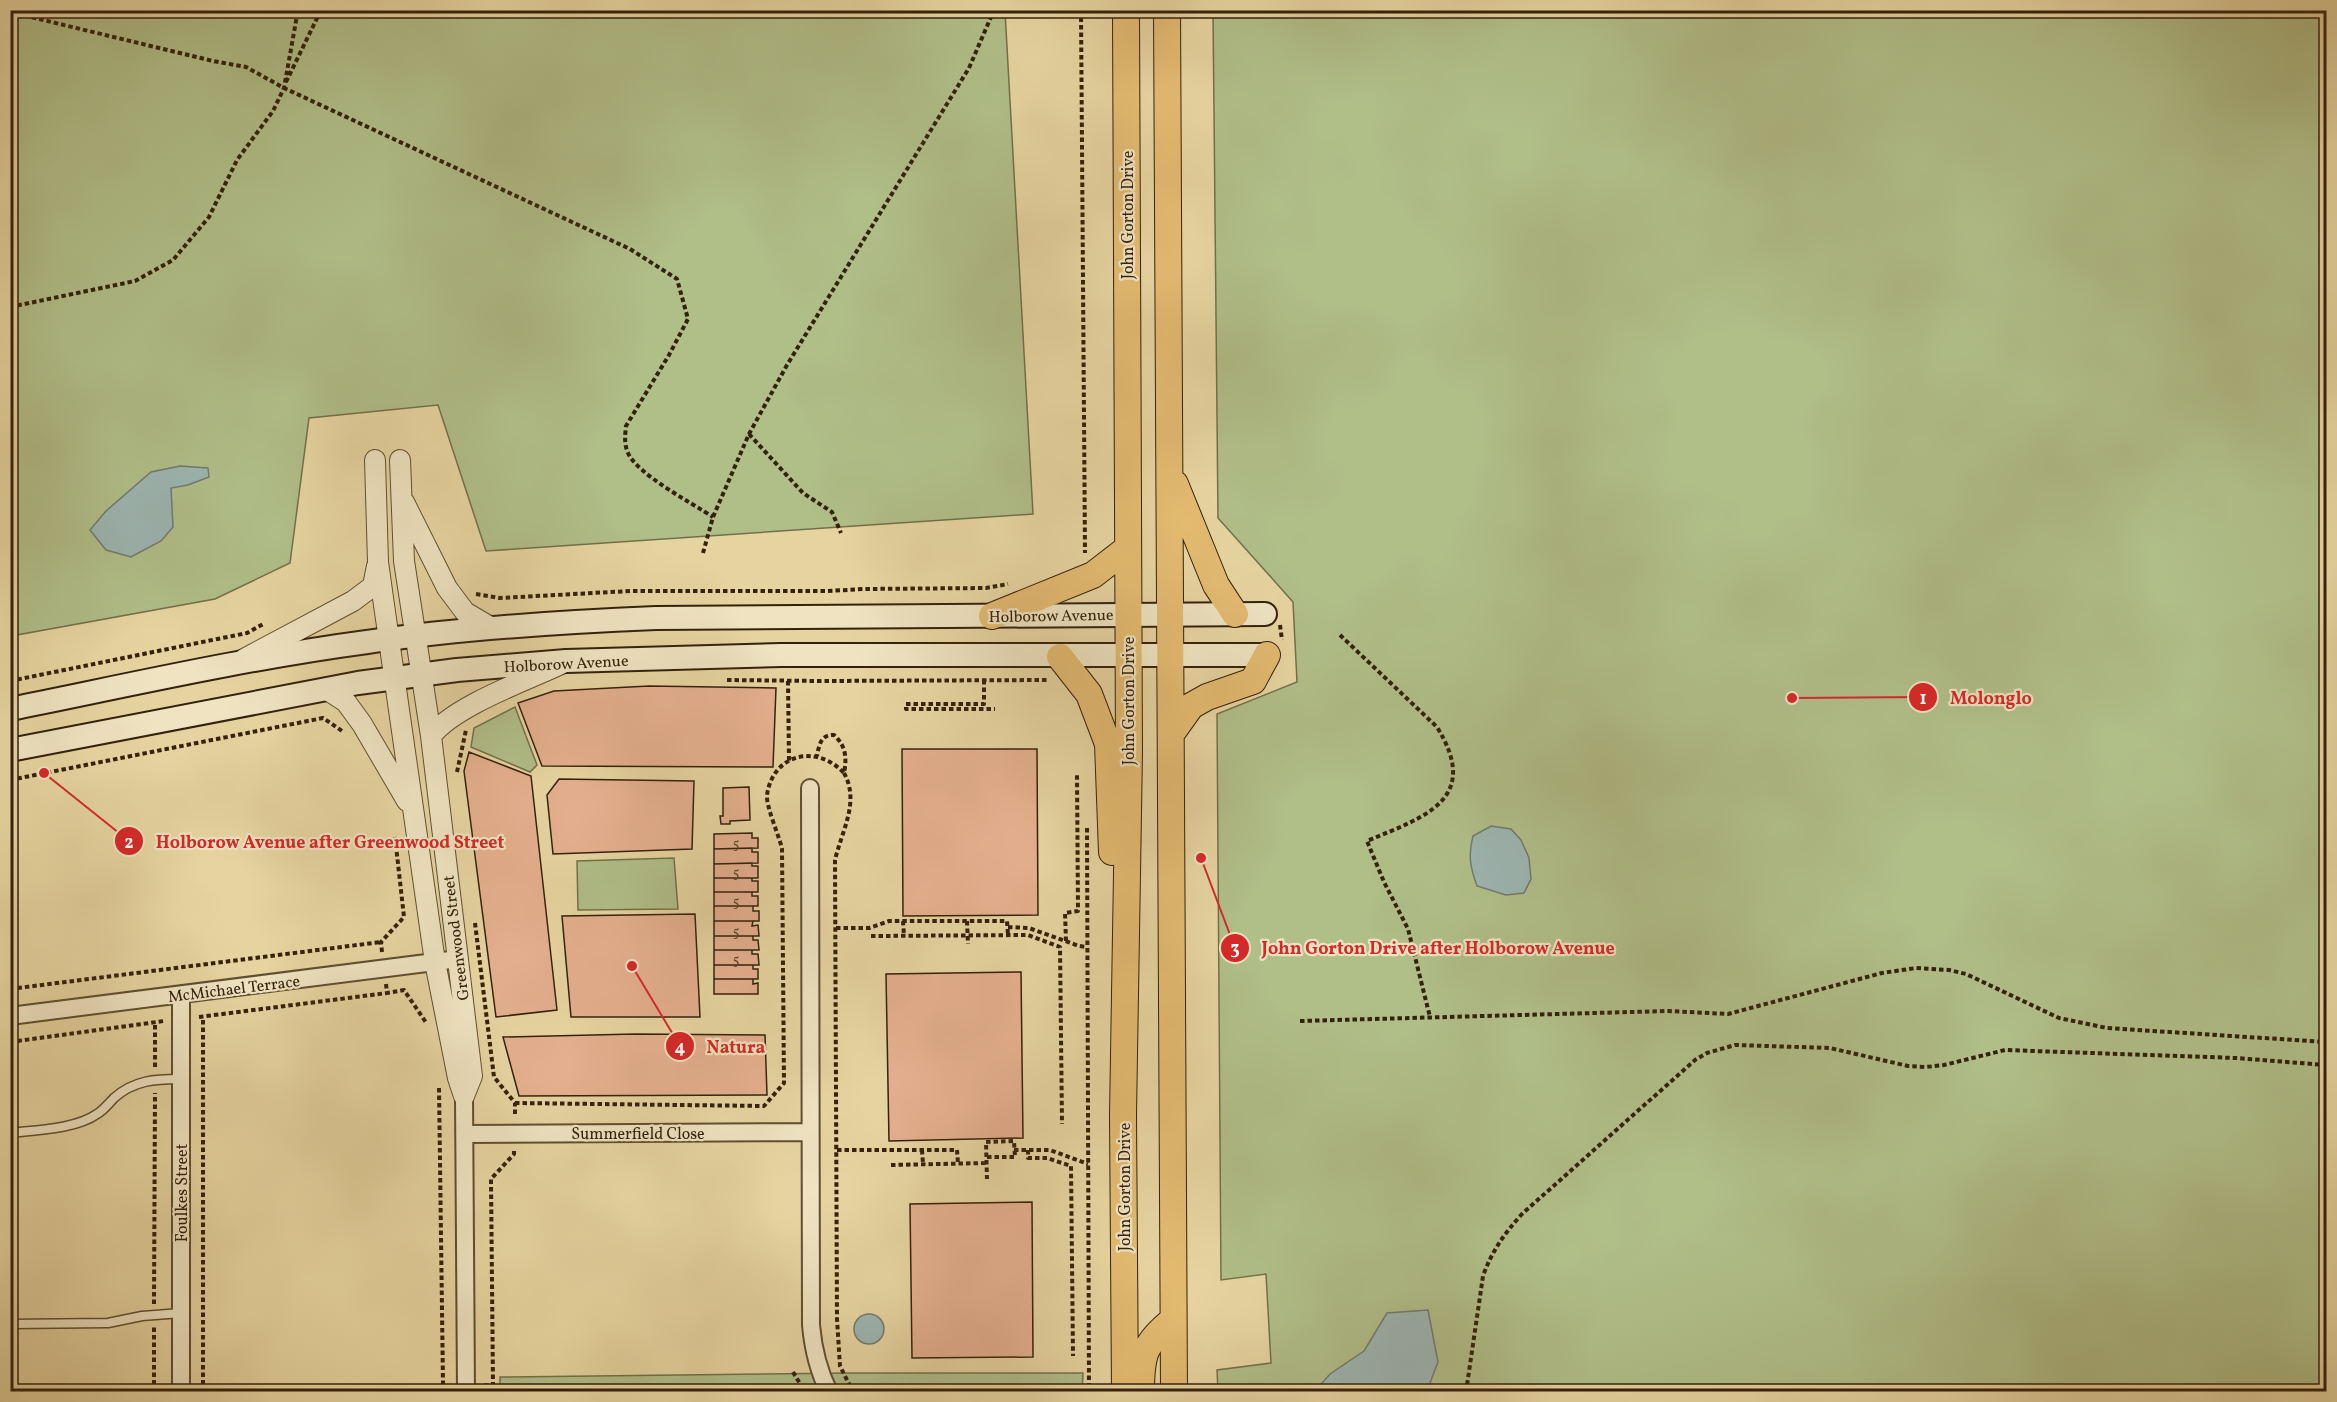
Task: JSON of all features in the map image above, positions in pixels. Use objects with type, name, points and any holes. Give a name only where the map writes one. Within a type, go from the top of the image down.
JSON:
[{"type":"main road","name":"John Gorton Drive","points":[[1125,1392],[1124,1115],[1128,656],[1126,10]]},
{"type":"main road","points":[[1167,10],[1174,1392]]},
{"type":"main road","points":[[1169,469],[1216,585],[1234,614]]},
{"type":"main road","points":[[992,616],[1093,575],[1128,548]]},
{"type":"main road","name":"Holborow Avenue","points":[[10,709],[233,664],[388,639],[492,628],[656,618],[1265,614]]},
{"type":"main road","name":"Holborow Avenue","points":[[10,750],[394,678],[566,662],[781,655],[1058,669],[1128,656],[1267,655]]},
{"type":"main road","points":[[1171,734],[1191,706],[1207,697],[1253,681],[1267,655]]},
{"type":"main road","points":[[1058,669],[1089,694],[1108,744],[1113,879],[1127,938]]},
{"type":"main road","points":[[1141,1392],[1145,1348],[1159,1331],[1173,1320]]},
{"type":"street","points":[[233,664],[353,601],[373,586],[378,562],[375,460]]},
{"type":"street","name":"Greenwood Street","points":[[400,460],[404,561],[431,736],[472,1076],[464,1096]]},
{"type":"street","points":[[400,494],[447,588],[465,612],[492,628]]},
{"type":"street","name":"Greenwood Street","points":[[378,562],[435,962],[458,1078],[464,1096],[466,1392]]},
{"type":"street","points":[[431,736],[438,727],[460,711],[566,662]]},
{"type":"street","points":[[326,689],[346,702],[357,717],[413,811]]},
{"type":"street","points":[[810,788],[812,1333],[820,1376],[829,1392]]},
{"type":"street","name":"McMichael Terrace","points":[[10,1017],[458,959]]},
{"type":"street","name":"Foulkes Street","points":[[181,995],[181,1392]]},
{"type":"street","name":"Summerfield Close","points":[[465,1134],[810,1132]]},
{"type":"lane","points":[[10,1133],[52,1128],[83,1121],[98,1114],[116,1096],[130,1087],[155,1079],[180,1079]]},
{"type":"lane","points":[[10,1324],[108,1323],[181,1313]]},
{"type":"path","points":[[284,88],[298,10]]},
{"type":"path","points":[[10,308],[135,281],[157,271],[173,260],[209,217],[237,160],[273,111],[321,10]]},
{"type":"path","points":[[703,553],[713,517],[749,434],[787,365],[969,68],[994,10]]},
{"type":"path","points":[[1082,10],[1085,557]]},
{"type":"path","points":[[10,12],[246,67],[284,88],[630,249],[677,279],[688,319],[626,426],[624,440],[629,454],[640,470],[713,517]]},
{"type":"path","points":[[749,434],[803,493],[832,512],[841,533]]},
{"type":"path","points":[[469,587],[477,595],[500,598],[630,591],[986,588],[1017,582]]},
{"type":"path","points":[[10,681],[247,633],[268,622]]},
{"type":"path","points":[[1340,636],[1437,727],[1450,754],[1453,771],[1451,783],[1448,794],[1441,803],[1415,821],[1367,841],[1384,882],[1408,929],[1430,1017]]},
{"type":"path","points":[[723,680],[1046,679],[1058,669]]},
{"type":"path","points":[[984,680],[984,704],[906,704],[906,709],[995,709]]},
{"type":"path","points":[[788,681],[789,761]]},
{"type":"path","points":[[10,780],[322,718],[344,732]]},
{"type":"path","points":[[817,756],[820,742],[834,735],[844,749],[847,760],[844,773]]},
{"type":"path","points":[[515,1103],[764,1106],[784,1083],[782,849],[776,823],[769,812],[767,795],[776,773],[789,761],[798,757],[817,756],[828,760],[844,773],[852,792],[852,806],[835,860],[837,1319],[840,1366],[853,1389],[885,1386],[916,1389],[1089,1390],[1086,817]]},
{"type":"path","points":[[1066,941],[1065,913],[1078,911],[1077,775]]},
{"type":"path","points":[[10,989],[381,942],[404,917],[395,835]]},
{"type":"path","points":[[836,928],[869,928],[890,921],[1007,921],[1008,935]]},
{"type":"path","points":[[903,921],[904,936]]},
{"type":"path","points":[[967,921],[968,944]]},
{"type":"path","points":[[1008,927],[1029,927],[1087,947]]},
{"type":"path","points":[[871,936],[1028,935],[1060,947],[1062,1124]]},
{"type":"path","points":[[381,942],[387,993],[404,990],[428,1025]]},
{"type":"path","points":[[1300,1021],[1521,1017],[1668,1011],[1728,1014],[1882,973],[1902,969],[1934,969],[1966,974],[2059,1018],[2089,1025],[2145,1032],[2326,1042]]},
{"type":"path","points":[[203,1017],[203,1392]]},
{"type":"path","points":[[154,1392],[155,1023]]},
{"type":"path","points":[[1466,1392],[1484,1276],[1489,1258],[1499,1242],[1530,1207],[1695,1060],[1707,1053],[1735,1045],[1830,1048],[1908,1066],[1944,1065],[2005,1050],[2236,1058],[2326,1065]]},
{"type":"path","points":[[438,1083],[440,1095],[443,1384]]},
{"type":"path","points":[[987,1157],[1015,1157],[1014,1141],[986,1142],[987,1179]]},
{"type":"path","points":[[837,1150],[957,1150],[958,1164]]},
{"type":"path","points":[[922,1150],[923,1164]]},
{"type":"path","points":[[1014,1150],[1050,1150],[1089,1164]]},
{"type":"path","points":[[1028,1150],[1028,1158],[1047,1158],[1071,1166],[1073,1356]]},
{"type":"path","points":[[891,1165],[987,1163]]},
{"type":"path","points":[[793,1372],[805,1392]]},
{"type":"path","points":[[494,1386],[538,1388],[550,1392]]},
{"type":"path","points":[[885,1386],[887,1392]]},
{"type":"green space","points":[[11,11],[1005,11],[1033,514],[486,551],[438,405],[309,418],[290,563],[215,599],[11,636]]},
{"type":"green space","points":[[1213,11],[2326,11],[2326,1391],[1218,1391],[1217,1370],[1271,1363],[1266,1274],[1221,1280],[1217,714],[1297,682],[1293,602],[1218,518]]},
{"type":"green space","points":[[515,707],[537,765],[530,772],[471,747],[474,728]]},
{"type":"green space","points":[[674,858],[678,909],[578,910],[577,861]]},
{"type":"green space","points":[[1083,1373],[1082,1392],[500,1392],[500,1377]]},
{"type":"water","points":[[180,466],[208,468],[209,477],[188,485],[171,488],[173,527],[161,541],[131,557],[106,550],[90,530],[106,511],[151,472]]},
{"type":"water","points":[[1491,826],[1511,829],[1521,840],[1529,858],[1531,879],[1524,893],[1506,895],[1477,886],[1470,861],[1473,836]]},
{"type":"water","points":[[1428,1310],[1438,1362],[1427,1391],[1374,1392],[1368,1389],[1360,1392],[1315,1391],[1330,1374],[1364,1351],[1387,1313]]},
{"type":"water","points":[[869,1314],[875,1315],[883,1323],[883,1335],[875,1343],[869,1344],[863,1343],[855,1335],[854,1329],[855,1323],[863,1315]]},
{"type":"building","points":[[649,686],[776,688],[773,767],[542,766],[518,703],[554,691]]},
{"type":"building","points":[[902,749],[1037,749],[1038,915],[903,916]]},
{"type":"building","points":[[469,752],[531,776],[557,1010],[496,1017],[464,771]]},
{"type":"building","points":[[559,779],[694,781],[692,849],[553,854],[547,795]]},
{"type":"building","points":[[749,787],[750,820],[721,824],[723,788]]},
{"type":"building","points":[[752,833],[752,838],[758,838],[758,848],[714,849],[714,834]]},
{"type":"building","points":[[752,848],[752,852],[758,852],[758,863],[714,864],[714,849]]},
{"type":"building","points":[[752,863],[752,866],[758,866],[758,878],[714,878],[714,864]]},
{"type":"building","points":[[714,878],[752,878],[752,881],[758,881],[758,892],[714,892]]},
{"type":"building","points":[[714,892],[752,892],[752,896],[758,896],[758,906],[714,906]]},
{"type":"building","points":[[714,906],[753,906],[753,911],[759,911],[759,921],[714,921]]},
{"type":"building","points":[[695,914],[700,1017],[571,1017],[562,916]]},
{"type":"building","points":[[714,921],[753,921],[752,926],[758,925],[759,936],[714,936]]},
{"type":"building","points":[[714,936],[753,936],[753,940],[758,940],[759,950],[714,950]]},
{"type":"building","points":[[714,950],[752,950],[752,954],[758,954],[759,965],[714,965]]},
{"type":"building","points":[[714,965],[753,965],[753,969],[758,969],[758,979],[714,979]]},
{"type":"building","points":[[1021,972],[1023,1138],[889,1141],[886,974]]},
{"type":"building","points":[[714,979],[753,979],[753,984],[758,983],[758,994],[714,994]]},
{"type":"building","points":[[635,1034],[765,1035],[767,1095],[519,1096],[503,1037]]},
{"type":"building","points":[[1032,1202],[1033,1357],[912,1358],[910,1204]]},
{"type":"place","name":"Molonglo","points":[[1792,698]]},
{"type":"place","name":"Holborow Avenue after Greenwood Street","points":[[44,773]]},
{"type":"place","name":"John Gorton Drive after Holborow Avenue","points":[[1201,858]]},
{"type":"place","name":"Natura","points":[[632,966]]}]
